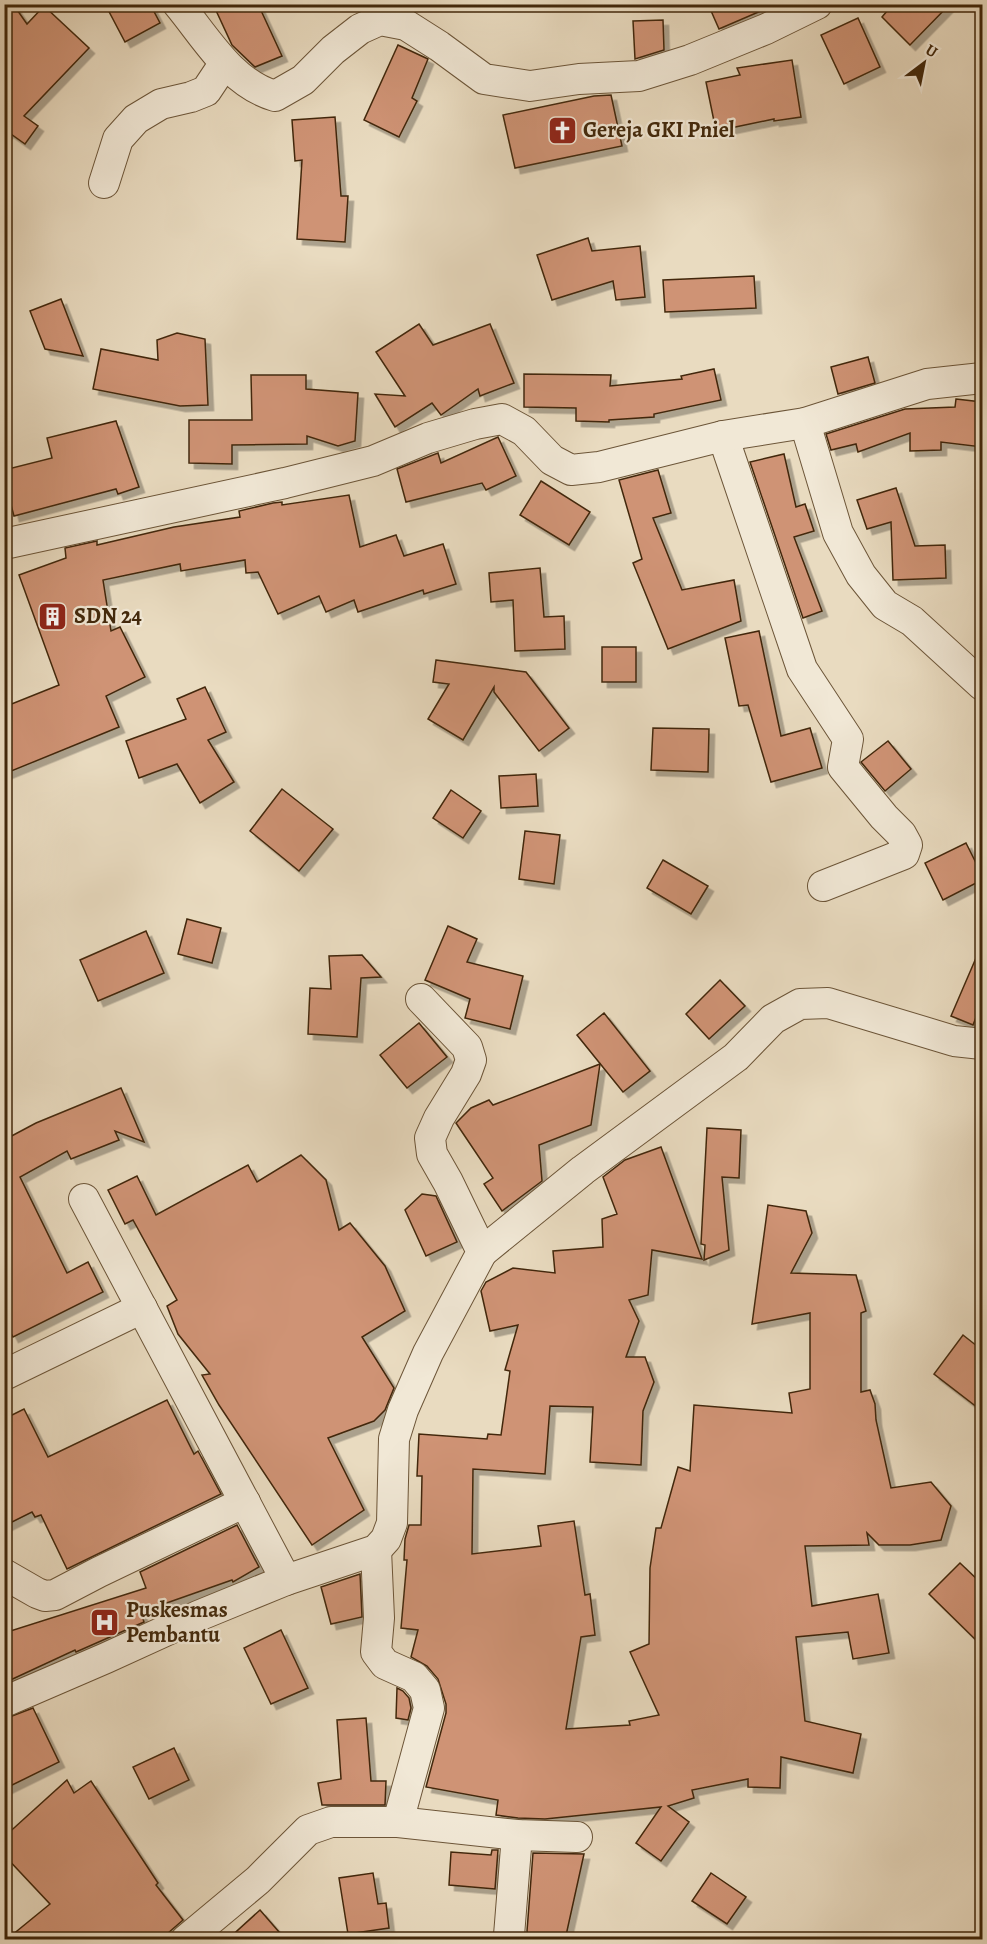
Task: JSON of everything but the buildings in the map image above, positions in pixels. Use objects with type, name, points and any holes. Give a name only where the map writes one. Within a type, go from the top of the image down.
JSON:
[{"type":"street","points":[[178,4],[224,64],[259,92],[275,96],[303,80],[333,50],[360,29],[380,20],[406,25],[440,46],[484,79],[530,86],[639,76],[690,60],[766,29],[817,4]]},
{"type":"street","points":[[104,183],[118,139],[136,119],[161,104],[206,91],[224,64]]},
{"type":"street","points":[[4,544],[285,483],[373,461],[428,438],[475,424],[502,420],[524,431],[552,460],[571,470],[599,467],[723,436],[805,423],[927,384],[982,378]]},
{"type":"street","points":[[805,423],[838,533],[861,575],[885,605],[912,621],[982,685]]},
{"type":"street","points":[[723,436],[802,669],[848,739],[843,767],[901,834],[907,845],[904,854],[824,886]]},
{"type":"street","points":[[421,999],[467,1047],[471,1060],[466,1074],[439,1118],[430,1138],[432,1154],[482,1252]]},
{"type":"street","points":[[4,1702],[106,1659],[198,1616],[286,1580],[376,1550],[386,1539],[392,1523],[394,1439],[403,1410],[428,1353],[482,1252],[583,1170],[735,1057],[773,1019],[800,1004],[828,1003],[954,1041],[982,1044]]},
{"type":"street","points":[[84,1199],[286,1580]]},
{"type":"street","points":[[4,1375],[142,1308]]},
{"type":"street","points":[[4,1574],[37,1593],[45,1596],[55,1595],[245,1502]]},
{"type":"street","points":[[376,1550],[379,1618],[376,1652],[385,1664],[414,1677],[425,1690],[429,1708],[398,1822]]},
{"type":"street","points":[[186,1940],[258,1880],[308,1830],[331,1822],[398,1822],[516,1835],[577,1837]]},
{"type":"street","points":[[512,1940],[509,1935],[516,1835]]},
{"type":"place","name":"Gereja GKI Pniel","points":[[562,130]]},
{"type":"place","name":"SDN 24","points":[[53,616]]},
{"type":"place","name":"Puskesmas Pembantu","points":[[105,1623]]}]
